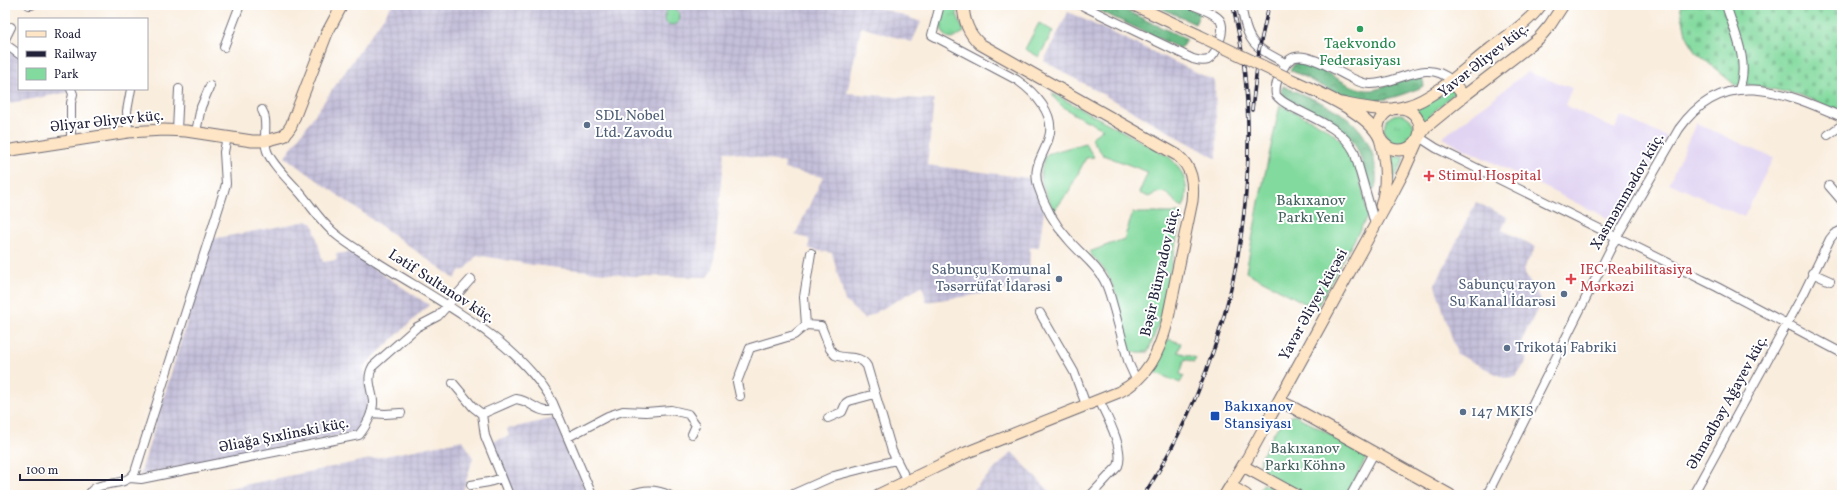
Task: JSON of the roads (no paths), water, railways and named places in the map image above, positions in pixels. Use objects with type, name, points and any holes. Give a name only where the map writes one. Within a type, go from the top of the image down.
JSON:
[{"type":"main road","name":"Əliyar Əliyev küç.","points":[[5,151],[128,132],[177,130],[252,141],[265,141],[284,136],[291,126],[327,33],[342,5]]},
{"type":"main road","name":"Bəşir Bünyadov küç.","points":[[878,495],[963,454],[1125,389],[1139,379],[1151,364],[1161,343],[1167,324],[1192,201],[1193,185],[1190,171],[1183,160],[1169,149],[980,44],[971,34],[966,25],[963,5]]},
{"type":"main road","points":[[1134,5],[1341,103],[1365,122],[1388,147],[1399,150],[1411,146],[1418,137]]},
{"type":"main road","name":"Yavər Əliyev küç.","points":[[1398,108],[1414,104],[1451,80],[1527,20],[1541,5]]},
{"type":"main road","name":"Yavər Əliyev küç.","points":[[1418,137],[1426,127],[1539,38],[1550,25],[1563,5]]},
{"type":"main road","points":[[1451,80],[1464,96]]},
{"type":"main road","points":[[1341,103],[1370,108],[1398,108],[1408,110],[1416,117],[1420,126],[1418,137],[1404,173],[1375,224]]},
{"type":"main road","points":[[1375,224],[1383,201],[1385,185],[1383,153],[1378,125],[1385,113],[1398,108]]},
{"type":"main road","name":"Yavər Əliyev küçəsi","points":[[1279,401],[1375,224]]},
{"type":"main road","points":[[1246,495],[1228,491],[1279,401],[1450,495]]},
{"type":"main road","points":[[1245,463],[1261,476],[1296,495]]},
{"type":"street","points":[[224,47],[240,5]]},
{"type":"street","points":[[940,5],[932,36],[1017,80],[1030,89],[1042,105],[1049,122],[1050,130],[1049,137],[1038,160],[1038,185],[1049,212],[1062,232],[1104,280],[1129,364],[1134,375],[1139,379]]},
{"type":"street","points":[[1081,5],[1193,59],[1201,61],[1208,60],[1221,37],[1223,28],[1216,16],[1196,6]]},
{"type":"street","points":[[1241,5],[1245,28],[1250,39],[1260,50],[1285,63]]},
{"type":"street","points":[[1726,5],[1743,66],[1743,77],[1739,89]]},
{"type":"street","points":[[5,39],[11,27]]},
{"type":"street","points":[[5,44],[18,53]]},
{"type":"street","points":[[1375,224],[1354,151],[1350,144],[1335,130],[1284,102],[1276,94],[1276,84],[1285,63],[1293,56],[1303,56],[1357,81],[1371,84],[1420,71],[1440,73],[1451,80]]},
{"type":"street","points":[[196,132],[200,107],[210,86]]},
{"type":"street","points":[[177,130],[179,89]]},
{"type":"street","name":"Xasməmmədov küç.","points":[[1487,495],[1616,238],[1685,121],[1706,102],[1715,97],[1739,89],[1759,90],[1788,96],[1842,117]]},
{"type":"street","points":[[71,90],[73,94],[70,102],[71,140]]},
{"type":"street","points":[[128,132],[127,104],[131,90]]},
{"type":"street","points":[[262,110],[266,116],[265,141]]},
{"type":"street","points":[[1828,135],[1842,125]]},
{"type":"street","points":[[130,478],[136,468],[226,184],[224,152],[227,137]]},
{"type":"street","points":[[1418,137],[1436,148],[1787,323],[1842,353]]},
{"type":"street","name":"Lətif Sultanov küç.","points":[[265,141],[266,150],[271,158],[333,232],[404,279],[466,316],[518,360],[544,389],[556,410],[592,495]]},
{"type":"street","points":[[1829,186],[1842,201]]},
{"type":"street","name":"Əhmədbəy Ağayev küç.","points":[[1693,495],[1787,323],[1830,238],[1842,230]]},
{"type":"street","points":[[806,325],[804,297],[811,252]]},
{"type":"street","points":[[1812,273],[1830,281]]},
{"type":"street","name":"Əliağa Şıxlinski küç.","points":[[89,495],[96,487],[122,482],[130,478],[141,479],[355,436],[362,432],[371,413],[373,402],[369,373],[373,366],[417,327],[438,316],[471,279]]},
{"type":"street","points":[[1040,313],[1074,372],[1086,405]]},
{"type":"street","points":[[740,396],[737,382],[750,348],[794,335],[806,325],[821,326],[830,349],[835,355],[863,360],[867,366],[896,460],[907,481]]},
{"type":"street","points":[[453,383],[473,407],[482,414],[485,436],[509,495]]},
{"type":"street","points":[[828,418],[842,412],[846,403],[849,401],[875,394]]},
{"type":"street","points":[[482,414],[516,399],[521,399],[544,412],[556,410]]},
{"type":"street","points":[[1091,495],[1118,466],[1120,460],[1113,432],[1099,400]]},
{"type":"street","points":[[568,437],[616,413],[664,410],[688,414],[696,425],[692,434]]},
{"type":"street","points":[[371,413],[401,413]]},
{"type":"street","points":[[1351,495],[1374,453]]},
{"type":"street","points":[[791,495],[834,476],[896,460]]},
{"type":"street","points":[[471,485],[490,482],[502,478]]},
{"type":"street","points":[[630,495],[650,490],[660,491],[669,495]]},
{"type":"railway","points":[[1144,495],[1172,447],[1196,396],[1216,343],[1231,290],[1241,235],[1247,179],[1248,123],[1243,59],[1233,5]]},
{"type":"railway","points":[[1252,110],[1259,50],[1269,5]]},
{"type":"place","name":"Taekvondo Federasiyası","points":[[1360,29]]},
{"type":"place","name":"SDL Nobel Ltd. Zavodu","points":[[587,125]]},
{"type":"place","name":"Stimul Hospital","points":[[1429,176]]},
{"type":"place","name":"Sabunçu Komunal Təsərrüfat İdarəsi","points":[[1059,279]]},
{"type":"place","name":"IEC Reabilitasiya Mərkəzi","points":[[1571,279]]},
{"type":"place","name":"Sabunçu rayon Su Kanal İdarəsi","points":[[1564,294]]},
{"type":"place","name":"Trikotaj Fabriki","points":[[1507,348]]},
{"type":"place","name":"147 MKIS","points":[[1463,412]]},
{"type":"place","name":"Bakıxanov Stansiyası","points":[[1215,416]]},
{"type":"park label","name":"Bakıxanov Parkı Yeni","points":[[1311,210]]},
{"type":"park label","name":"Bakıxanov Parkı Köhnə","points":[[1305,458]]}]
